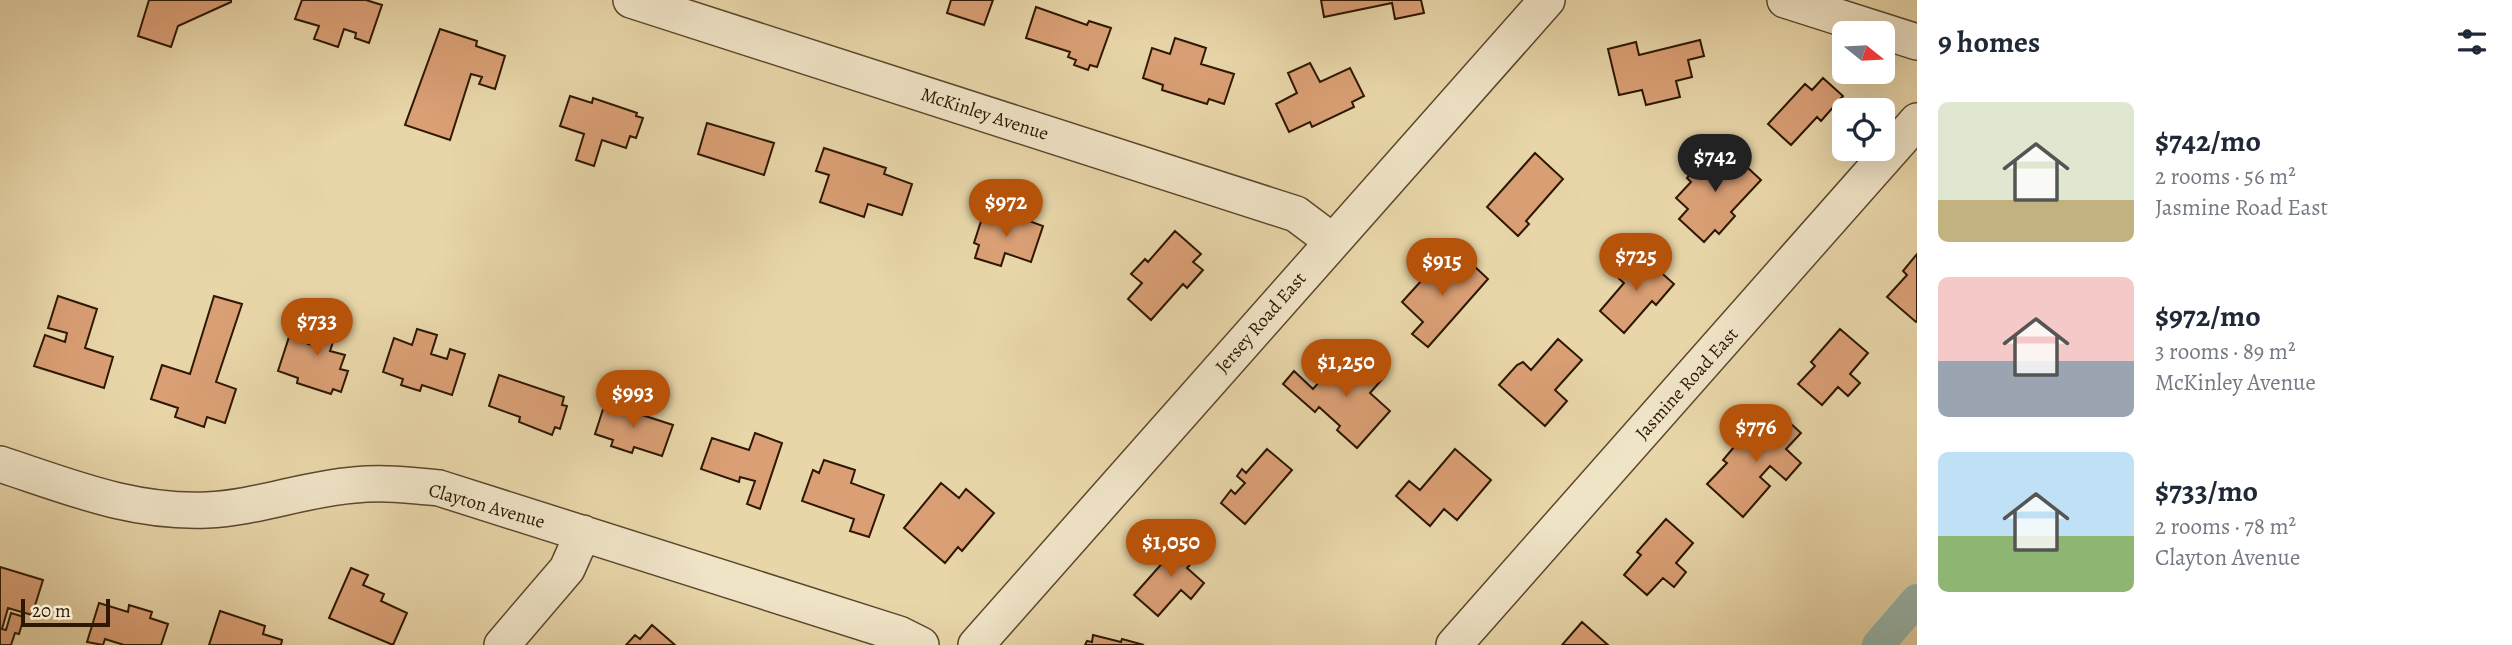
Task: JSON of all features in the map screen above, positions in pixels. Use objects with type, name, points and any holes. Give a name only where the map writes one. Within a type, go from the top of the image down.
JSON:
[{"type":"street","name":"McKinley Avenue","points":[[631,0],[1296,214],[1332,241]]},
{"type":"street","name":"Jersey Road East","points":[[976,645],[1547,0]]},
{"type":"street","points":[[1785,0],[1917,42]]},
{"type":"street","name":"Jasmine Road East","points":[[1454,645],[1917,121]]},
{"type":"street","name":"Clayton Avenue","points":[[0,464],[137,507],[172,510],[209,510],[352,485],[393,483],[439,488],[899,634],[921,645]]},
{"type":"street","points":[[502,645],[567,569],[583,533]]},
{"type":"building","points":[[149,0],[231,2],[178,26],[171,47],[138,36]]},
{"type":"building","points":[[302,0],[366,0],[382,5],[369,43],[355,38],[356,33],[344,29],[338,47],[314,39],[319,26],[295,19]]},
{"type":"building","points":[[951,0],[993,0],[984,25],[947,13]]},
{"type":"building","points":[[1321,0],[1421,0],[1424,13],[1395,19],[1392,3],[1324,17]]},
{"type":"building","points":[[1036,7],[1087,25],[1089,21],[1111,28],[1097,67],[1090,65],[1088,70],[1074,65],[1076,60],[1068,57],[1070,52],[1026,38]]},
{"type":"building","points":[[440,29],[477,41],[476,46],[505,56],[495,89],[479,84],[482,77],[471,74],[450,140],[405,125]]},
{"type":"building","points":[[1175,38],[1206,48],[1201,64],[1234,74],[1224,104],[1209,99],[1207,104],[1162,90],[1163,85],[1143,78],[1152,48],[1170,54]]},
{"type":"building","points":[[1700,40],[1704,56],[1688,60],[1692,77],[1676,81],[1680,97],[1646,105],[1642,90],[1619,95],[1608,49],[1636,42],[1639,55]]},
{"type":"building","points":[[1310,63],[1320,82],[1350,68],[1364,96],[1352,102],[1354,107],[1312,127],[1310,122],[1289,132],[1276,104],[1297,93],[1288,73]]},
{"type":"building","points":[[1823,78],[1843,96],[1832,98],[1832,108],[1821,121],[1817,117],[1791,145],[1768,124],[1805,84],[1812,90]]},
{"type":"building","points":[[570,96],[592,103],[593,98],[637,113],[636,116],[643,118],[636,138],[630,136],[626,148],[602,140],[594,166],[576,160],[584,134],[560,126]]},
{"type":"building","points":[[707,123],[774,143],[764,175],[698,154]]},
{"type":"building","points":[[1715,147],[1731,162],[1736,157],[1761,180],[1731,212],[1735,216],[1719,234],[1715,230],[1704,242],[1679,219],[1688,209],[1676,198],[1691,182],[1687,178]]},
{"type":"building","points":[[824,148],[886,168],[884,174],[912,184],[902,215],[868,204],[864,217],[820,202],[829,175],[816,171]]},
{"type":"building","points":[[1535,153],[1563,179],[1526,221],[1529,224],[1518,236],[1487,207]]},
{"type":"building","points":[[984,212],[1019,223],[1021,218],[1043,226],[1031,262],[1005,253],[1001,266],[975,258],[979,245],[974,243]]},
{"type":"building","points":[[1175,231],[1201,254],[1193,262],[1203,270],[1187,288],[1183,284],[1151,320],[1128,299],[1142,283],[1131,274],[1145,259],[1148,262]]},
{"type":"building","points":[[1917,254],[1916,322],[1887,297],[1907,275],[1903,271]]},
{"type":"building","points":[[1636,257],[1643,263],[1646,259],[1674,284],[1656,305],[1652,301],[1624,333],[1600,311],[1624,283],[1616,276]]},
{"type":"building","points":[[1442,258],[1463,277],[1473,265],[1488,279],[1428,347],[1412,334],[1423,322],[1402,302]]},
{"type":"building","points":[[58,296],[97,309],[85,348],[113,357],[104,388],[34,366],[45,335],[65,342],[67,333],[48,328]]},
{"type":"building","points":[[214,296],[242,304],[216,382],[236,389],[225,423],[207,417],[204,427],[175,417],[178,408],[151,399],[162,365],[190,374]]},
{"type":"building","points":[[328,307],[343,312],[330,351],[345,355],[340,369],[348,371],[341,392],[333,389],[331,394],[297,383],[298,378],[278,371],[289,337],[314,346]]},
{"type":"building","points":[[417,329],[437,335],[431,354],[447,359],[450,349],[465,354],[452,395],[422,385],[420,391],[401,385],[403,379],[383,372],[394,338],[412,345]]},
{"type":"building","points":[[1840,329],[1868,353],[1850,374],[1860,383],[1848,396],[1838,387],[1822,405],[1798,384],[1815,366],[1811,362]]},
{"type":"building","points":[[1558,339],[1582,360],[1555,390],[1567,401],[1545,426],[1499,385],[1523,362],[1531,370]]},
{"type":"building","points":[[1359,353],[1385,376],[1370,393],[1390,411],[1357,448],[1337,430],[1340,426],[1319,407],[1315,412],[1283,384],[1294,371],[1313,389],[1325,375],[1333,383]]},
{"type":"building","points":[[499,375],[564,397],[562,405],[567,406],[560,429],[555,427],[552,435],[519,422],[520,417],[489,406]]},
{"type":"building","points":[[605,403],[673,425],[662,456],[634,447],[632,453],[611,446],[613,440],[595,434]]},
{"type":"building","points":[[1776,410],[1801,433],[1786,449],[1801,463],[1786,480],[1770,466],[1760,477],[1770,486],[1743,517],[1707,484],[1727,463],[1723,460],[1739,441],[1743,445]]},
{"type":"building","points":[[755,433],[782,443],[760,509],[747,504],[755,481],[740,477],[739,482],[701,469],[712,438],[749,450]]},
{"type":"building","points":[[1267,449],[1292,470],[1245,524],[1221,503],[1231,490],[1235,494],[1245,483],[1237,476],[1242,469],[1246,473]]},
{"type":"building","points":[[1455,449],[1491,480],[1457,520],[1444,509],[1430,526],[1396,496],[1409,481],[1420,490]]},
{"type":"building","points":[[824,460],[855,470],[851,483],[884,495],[869,537],[850,531],[854,519],[802,501],[813,470],[819,473]]},
{"type":"building","points":[[941,483],[959,498],[966,489],[994,513],[962,551],[958,547],[945,563],[904,528]]},
{"type":"building","points":[[1666,519],[1693,543],[1676,563],[1686,572],[1674,587],[1663,578],[1647,595],[1624,575],[1641,555],[1637,552]]},
{"type":"building","points":[[1177,538],[1198,556],[1187,568],[1204,583],[1191,599],[1181,590],[1158,616],[1134,595],[1166,559],[1162,555]]},
{"type":"building","points":[[0,567],[43,580],[32,615],[8,608],[2,629],[6,630],[11,613],[24,617],[19,634],[15,633],[11,645],[0,645]]},
{"type":"building","points":[[351,568],[368,575],[363,585],[384,594],[381,601],[407,613],[393,645],[329,618]]},
{"type":"building","points":[[99,603],[128,612],[129,605],[152,612],[150,618],[168,624],[161,645],[124,645],[105,639],[103,645],[87,642]]},
{"type":"building","points":[[220,611],[265,626],[263,634],[282,640],[281,645],[209,645]]},
{"type":"building","points":[[1582,622],[1608,645],[1562,645]]},
{"type":"building","points":[[652,625],[675,645],[626,645],[635,635],[640,639]]},
{"type":"building","points":[[1093,635],[1144,645],[1085,645],[1087,641],[1092,642]]},
{"type":"waterway","points":[[1878,645],[1917,600]]}]
